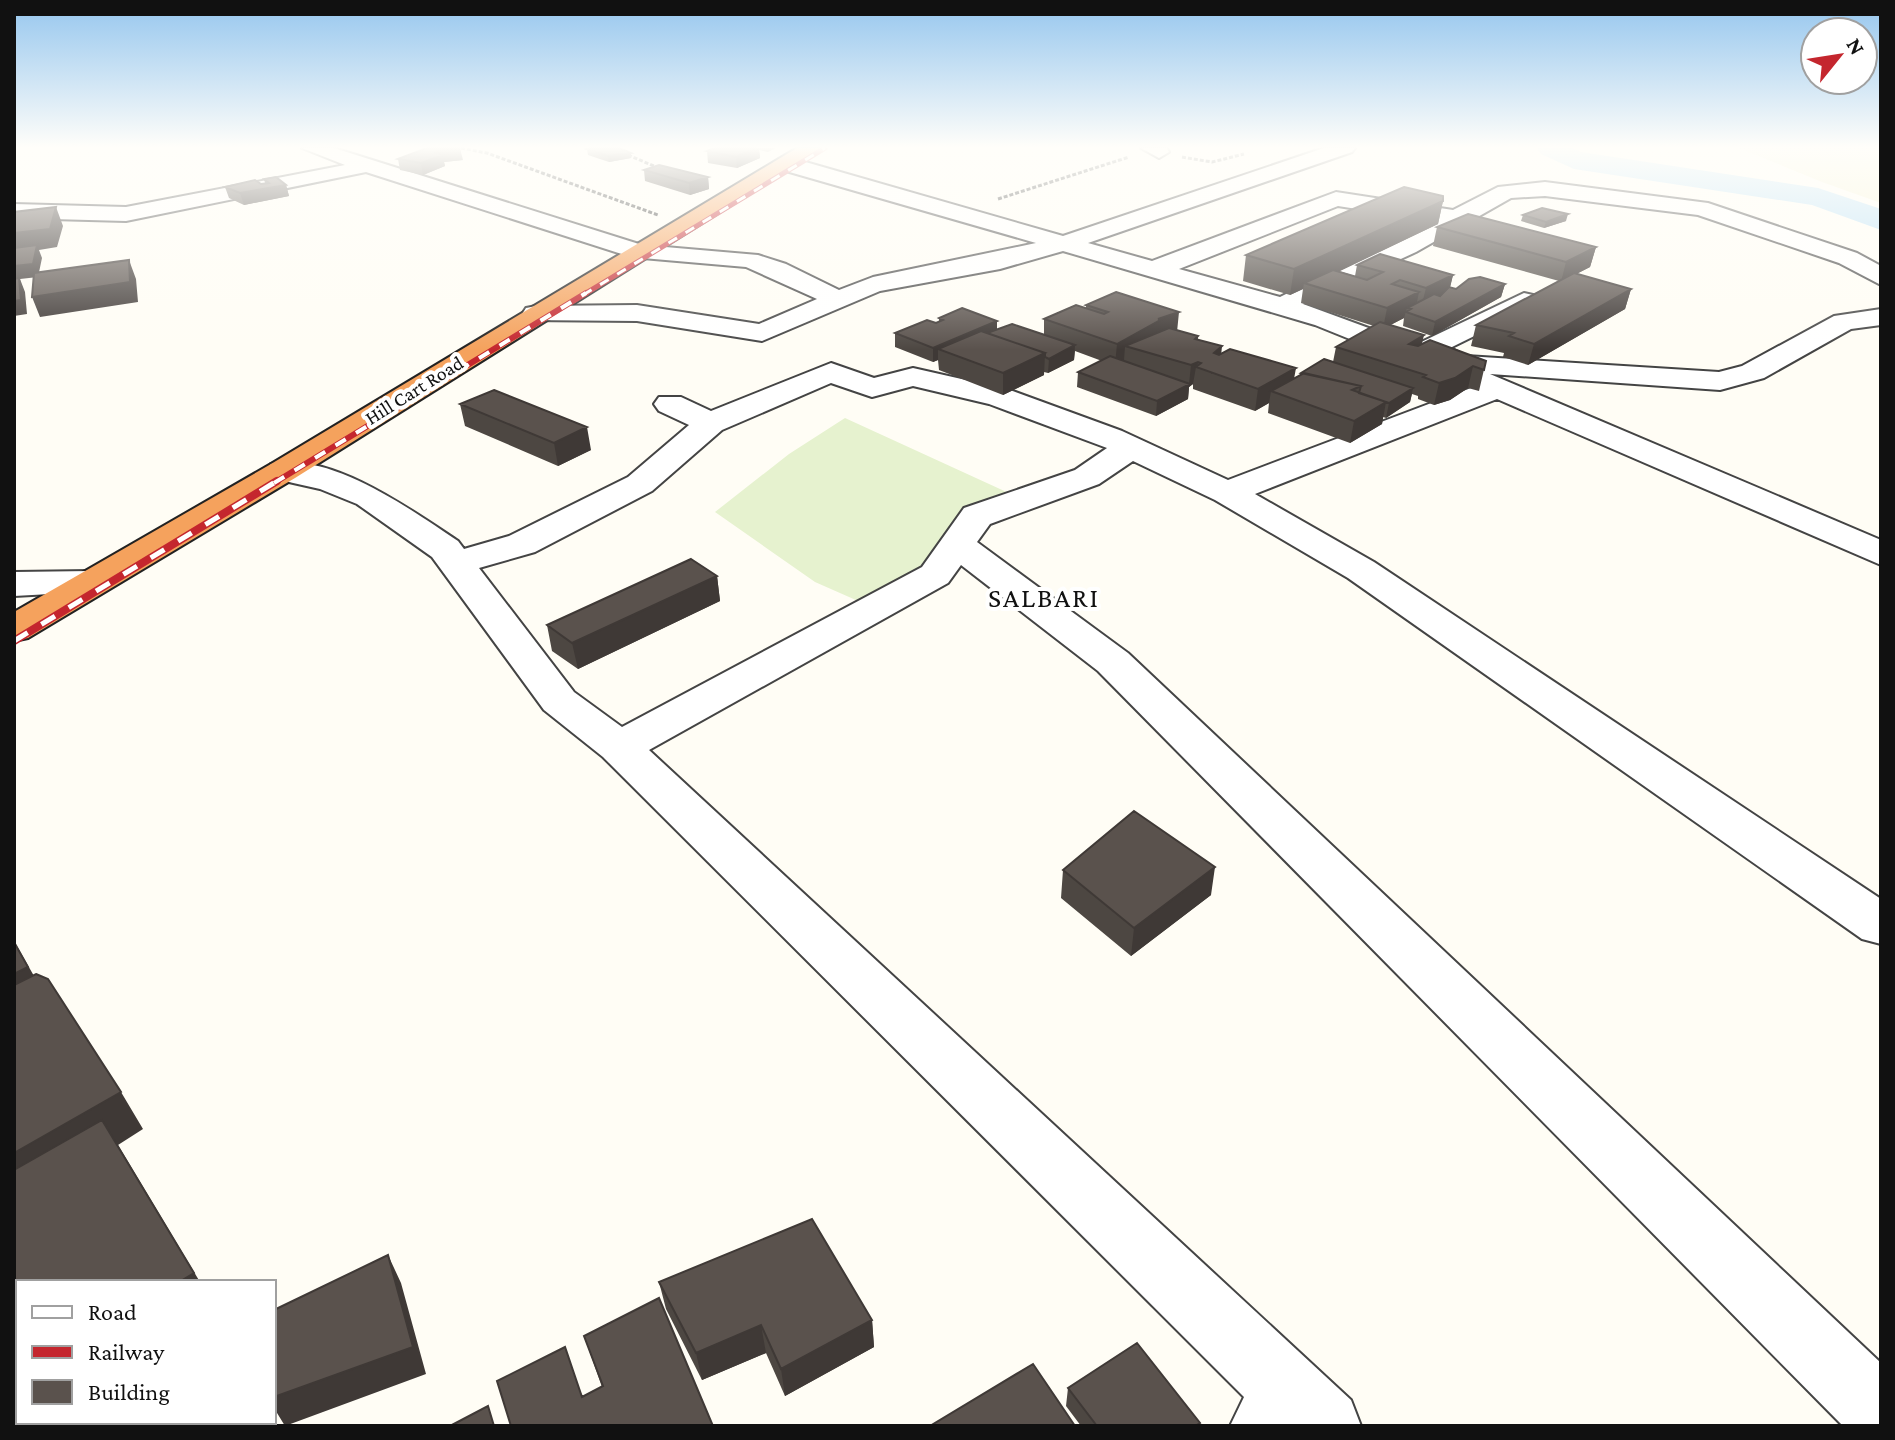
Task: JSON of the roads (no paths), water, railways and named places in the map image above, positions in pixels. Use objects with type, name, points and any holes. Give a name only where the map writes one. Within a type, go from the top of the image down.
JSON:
[{"type":"highway","name":"Hill Cart Road","points":[[14,629],[283,471],[701,215]]},
{"type":"street","points":[[521,215],[640,252],[749,260],[777,269],[839,300]]},
{"type":"street","points":[[970,215],[1325,319],[1448,362],[1720,381],[1753,372],[1844,322],[1881,317]]},
{"type":"street","points":[[762,333],[894,280],[1000,261],[1147,215]]},
{"type":"street","points":[[1155,269],[1294,215]]},
{"type":"street","points":[[1438,215],[1456,218]]},
{"type":"street","points":[[1279,305],[1407,247],[1461,215]]},
{"type":"street","points":[[1725,215],[1848,258],[1881,277]]},
{"type":"street","points":[[1524,301],[1427,348],[1498,388],[1881,554]]},
{"type":"street","points":[[536,314],[637,313],[762,333],[831,372],[872,388],[913,377],[999,397],[1131,447],[1227,493],[1361,570],[1881,925]]},
{"type":"street","points":[[457,563],[522,544],[640,484],[711,423],[831,372]]},
{"type":"street","points":[[1227,493],[1498,388]]},
{"type":"street","points":[[670,404],[711,423]]},
{"type":"street","points":[[619,747],[935,575],[977,516],[1087,477],[1131,447]]},
{"type":"street","points":[[283,471],[330,481],[369,497],[445,549],[559,701],[619,747],[1297,1418]]},
{"type":"street","points":[[957,544],[1113,662],[1881,1413]]},
{"type":"street","points":[[14,584],[91,583]]},
{"type":"waterway","points":[[1868,215],[1881,220]]},
{"type":"railway","points":[[583,295],[714,215]]},
{"type":"railway","points":[[274,483],[586,293]]},
{"type":"railway","points":[[14,641],[277,481]]},
{"type":"district","name":"SALBARI","points":[[1044,597]]}]
